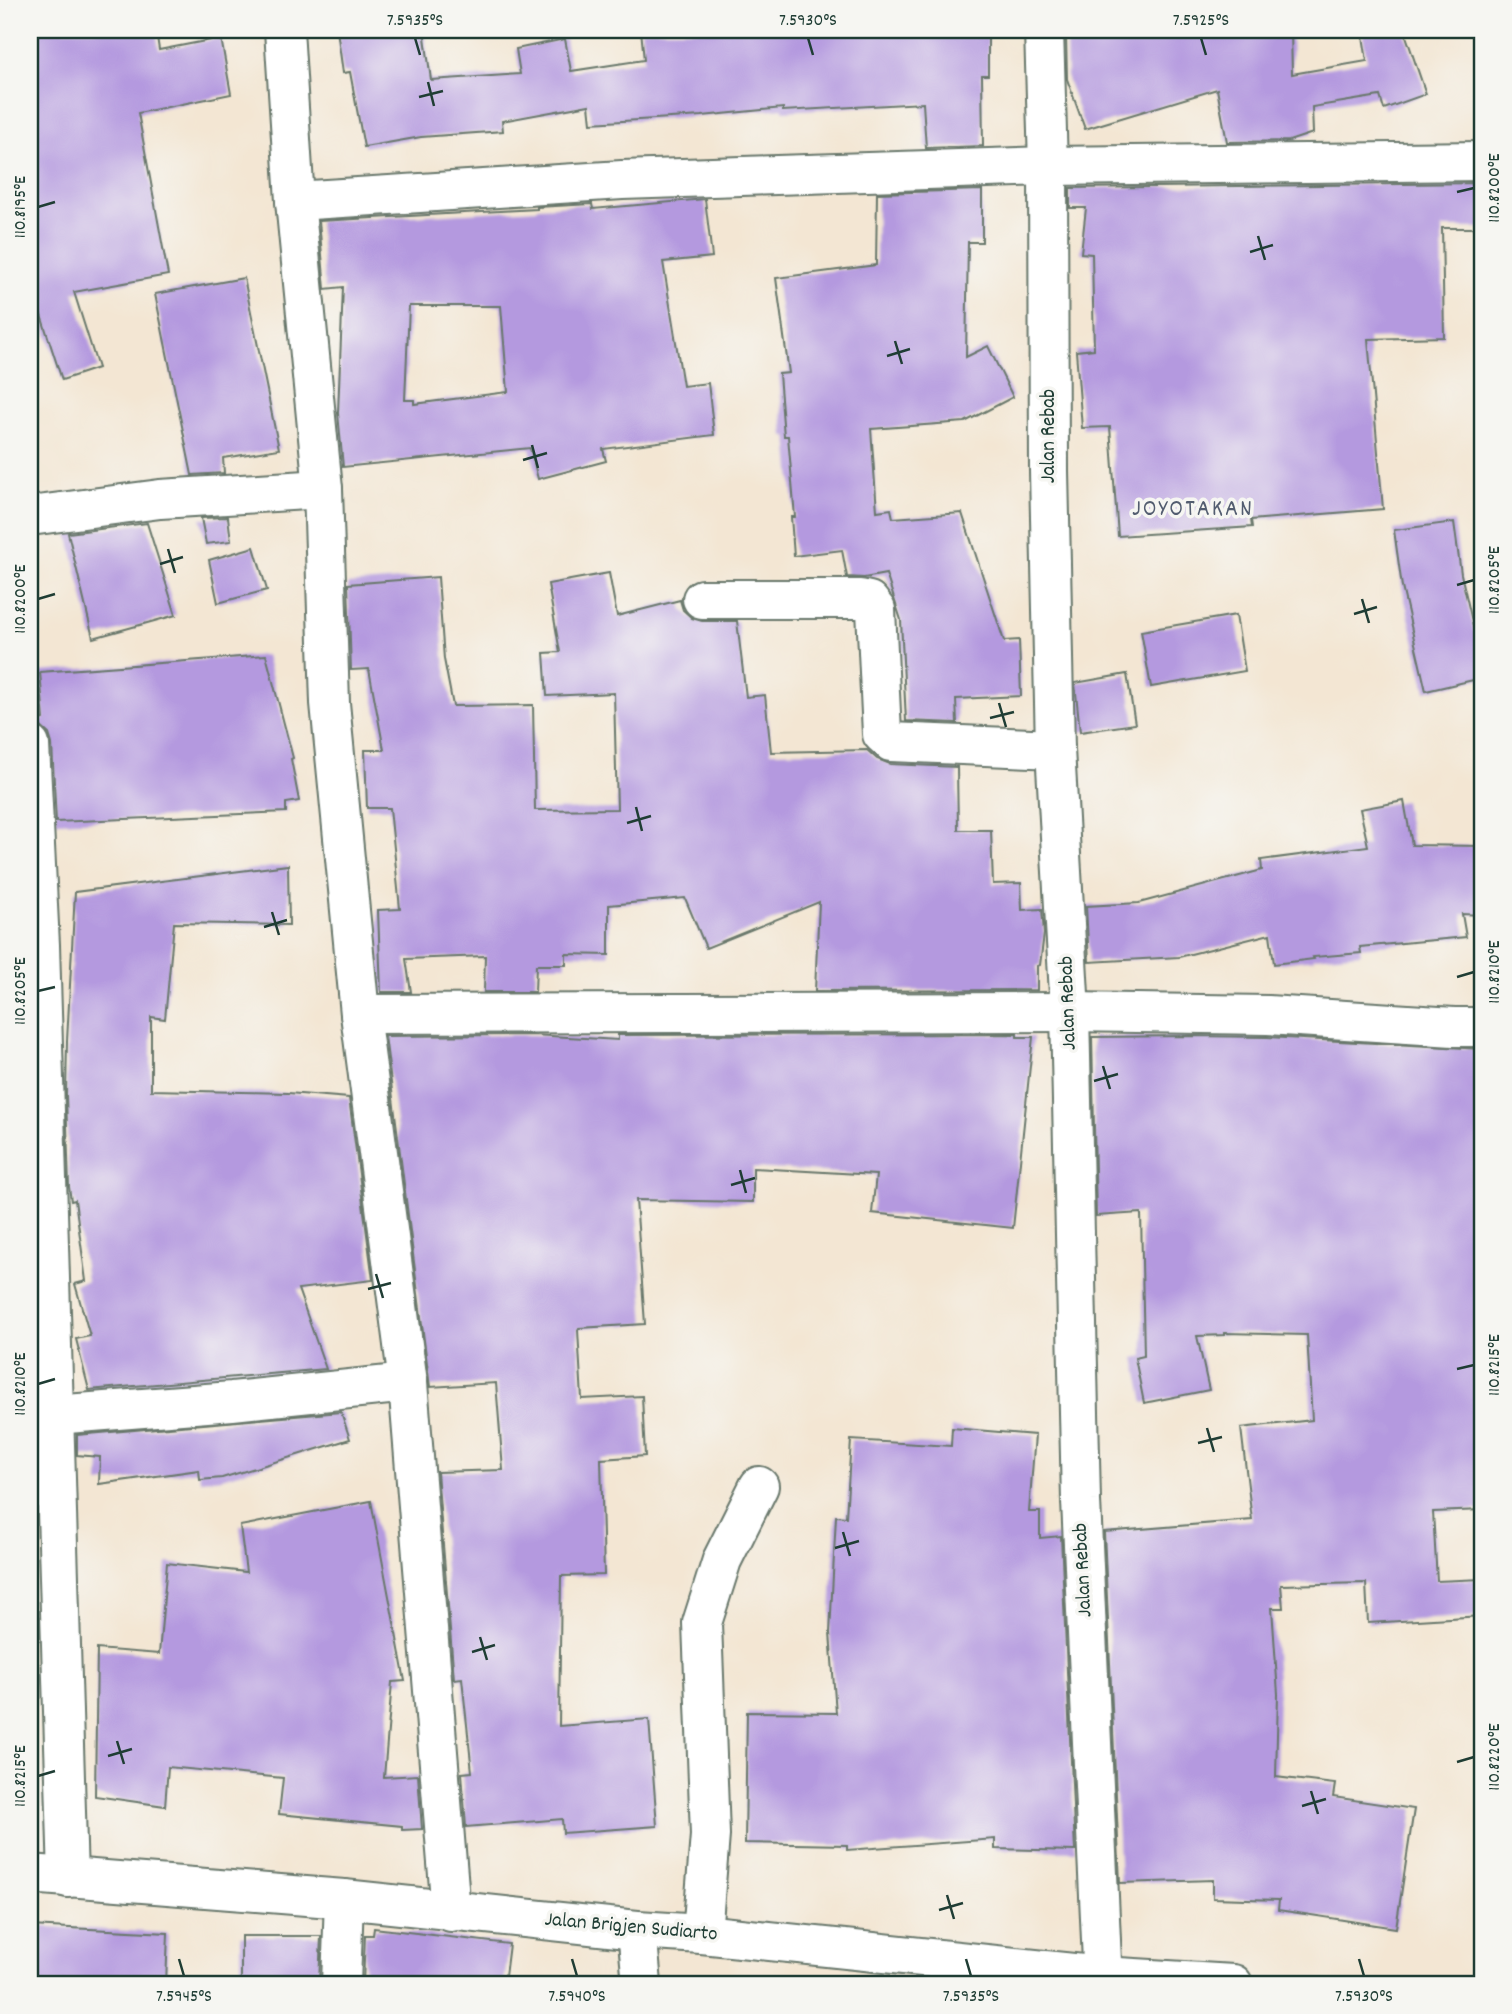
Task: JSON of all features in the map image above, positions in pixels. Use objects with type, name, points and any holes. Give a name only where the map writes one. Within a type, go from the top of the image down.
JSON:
[{"type":"street","points":[[284,30],[295,201],[323,489],[330,703],[360,1014],[408,1383],[451,1912]]},
{"type":"street","name":"Jalan Rebab","points":[[1044,30],[1055,749],[1070,1013],[1080,1501],[1102,1980]]},
{"type":"street","points":[[295,201],[622,180],[1048,166],[1482,161]]},
{"type":"street","points":[[30,516],[160,499],[323,489]]},
{"type":"street","points":[[702,599],[869,601],[876,610],[882,734],[891,742],[1055,749]]},
{"type":"street","points":[[30,745],[40,946],[68,1878]]},
{"type":"street","points":[[360,1014],[1268,1015],[1482,1027]]},
{"type":"street","points":[[54,1415],[408,1383]]},
{"type":"street","points":[[702,1934],[710,1835],[702,1623],[722,1560],[759,1486]]},
{"type":"street","name":"Jalan Brigjen Sudiarto","points":[[30,1874],[344,1899],[451,1912],[702,1934],[1102,1980],[1233,1984]]},
{"type":"street","points":[[341,1984],[344,1899]]},
{"type":"street","points":[[637,1930],[642,1984]]},
{"type":"building","points":[[30,30],[156,30],[159,50],[221,38],[231,94],[138,113],[168,275],[74,292],[98,368],[62,380],[36,300],[30,301]]},
{"type":"building","points":[[337,30],[424,30],[431,80],[520,74],[516,49],[565,39],[571,71],[644,60],[641,30],[988,30],[988,75],[982,75],[983,146],[926,148],[923,103],[783,111],[783,108],[591,123],[589,105],[502,121],[503,131],[421,137],[364,147],[350,72],[343,73]]},
{"type":"building","points":[[1081,30],[1291,30],[1292,74],[1367,61],[1362,30],[1404,30],[1426,94],[1384,109],[1380,96],[1312,107],[1313,133],[1289,141],[1227,142],[1217,89],[1085,129],[1067,79],[1066,35]]},
{"type":"building","points":[[1482,183],[1482,228],[1442,228],[1444,337],[1368,339],[1383,509],[1251,520],[1252,527],[1118,536],[1110,427],[1082,428],[1076,351],[1094,349],[1092,254],[1081,253],[1086,208],[1070,208],[1070,188]]},
{"type":"building","points":[[982,190],[982,242],[968,242],[966,357],[988,346],[1013,397],[965,422],[871,429],[877,511],[891,509],[893,518],[962,513],[1004,641],[1019,640],[1021,696],[956,699],[957,723],[906,721],[901,620],[886,574],[864,578],[847,577],[842,550],[794,556],[791,517],[795,517],[779,374],[789,373],[776,278],[876,265],[877,193]]},
{"type":"building","points":[[705,199],[712,257],[663,262],[683,386],[708,383],[714,435],[603,449],[606,461],[538,479],[530,448],[343,467],[338,413],[343,287],[325,289],[319,221],[592,204],[593,209]],"holes":[[[409,306],[501,306],[508,392],[414,404],[414,400],[405,400]]]},
{"type":"building","points":[[244,278],[279,449],[223,458],[224,473],[192,475],[155,294]]},
{"type":"building","points":[[228,517],[231,541],[206,544],[201,518]]},
{"type":"building","points":[[1454,522],[1461,574],[1482,664],[1482,678],[1426,691],[1402,587],[1394,530]]},
{"type":"building","points":[[147,523],[176,615],[93,638],[68,533]]},
{"type":"building","points":[[254,547],[267,590],[218,603],[209,560]]},
{"type":"building","points":[[609,573],[617,616],[680,600],[683,610],[692,618],[702,621],[737,621],[746,697],[765,695],[771,752],[867,750],[877,759],[890,764],[957,767],[958,830],[991,830],[993,884],[1021,883],[1022,910],[1042,909],[1044,934],[1040,965],[1037,966],[1037,990],[815,991],[819,902],[706,948],[685,898],[609,905],[609,955],[566,954],[566,965],[536,965],[535,992],[484,992],[485,956],[406,959],[411,992],[381,992],[378,910],[400,909],[390,808],[367,808],[365,750],[384,750],[369,669],[351,670],[348,584],[438,577],[444,659],[453,706],[533,705],[535,810],[617,809],[614,693],[547,696],[544,653],[560,652],[548,584]]},
{"type":"building","points":[[1236,615],[1245,671],[1151,687],[1141,631]]},
{"type":"building","points":[[266,655],[293,758],[291,759],[299,801],[286,803],[286,812],[56,822],[52,744],[49,734],[39,725],[38,720],[44,719],[40,672]]},
{"type":"building","points":[[1127,674],[1135,724],[1080,732],[1075,683]]},
{"type":"building","points":[[1404,801],[1412,845],[1482,846],[1482,915],[1462,914],[1466,937],[1360,947],[1361,953],[1274,964],[1270,934],[1179,957],[1089,962],[1086,906],[1139,903],[1262,870],[1261,860],[1368,846],[1360,809]]},
{"type":"building","points":[[288,865],[289,925],[174,923],[165,1019],[151,1017],[151,1090],[288,1093],[349,1098],[373,1280],[298,1289],[326,1369],[89,1390],[76,1339],[90,1336],[75,1284],[86,1281],[75,1200],[71,1201],[69,1187],[66,1095],[75,892]]},
{"type":"building","points":[[1017,1034],[1017,1037],[1033,1037],[1013,1228],[872,1213],[876,1175],[753,1168],[753,1202],[636,1200],[645,1324],[578,1330],[582,1399],[642,1396],[645,1456],[601,1459],[604,1575],[561,1576],[559,1726],[649,1719],[657,1826],[563,1833],[562,1819],[466,1827],[462,1773],[472,1772],[462,1678],[454,1679],[437,1472],[503,1470],[496,1383],[430,1387],[385,1036],[533,1035],[618,1040],[618,1035]]},
{"type":"building","points":[[1092,1037],[1267,1037],[1482,1049],[1482,1510],[1433,1512],[1437,1581],[1482,1579],[1482,1616],[1368,1623],[1366,1583],[1281,1585],[1283,1608],[1272,1608],[1278,1694],[1276,1777],[1335,1784],[1333,1797],[1414,1809],[1396,1928],[1278,1910],[1279,1900],[1213,1898],[1213,1880],[1120,1883],[1104,1532],[1252,1520],[1241,1428],[1312,1420],[1307,1335],[1225,1333],[1197,1336],[1209,1390],[1144,1403],[1135,1358],[1144,1356],[1141,1213],[1096,1216]]},
{"type":"building","points":[[341,1412],[350,1439],[222,1478],[200,1480],[199,1470],[99,1484],[100,1457],[77,1455],[77,1435]]},
{"type":"building","points":[[952,1428],[1035,1435],[1029,1512],[1040,1512],[1040,1538],[1061,1536],[1075,1851],[995,1849],[995,1839],[847,1850],[847,1845],[745,1843],[747,1712],[836,1713],[830,1633],[836,1516],[846,1517],[851,1440],[951,1446]]},
{"type":"building","points":[[371,1501],[405,1681],[392,1682],[384,1777],[418,1775],[422,1829],[402,1830],[402,1826],[279,1814],[283,1778],[168,1767],[165,1806],[95,1796],[97,1649],[159,1654],[167,1563],[246,1572],[240,1526]]},
{"type":"building","points":[[30,1926],[168,1933],[166,1984],[30,1984]]},
{"type":"building","points":[[374,1928],[509,1944],[504,1984],[363,1984],[365,1935],[373,1935]]},
{"type":"building","points":[[241,1936],[321,1936],[319,1983],[241,1983]]},
{"type":"district","name":"JOYOTAKAN","points":[[1193,510]]}]
